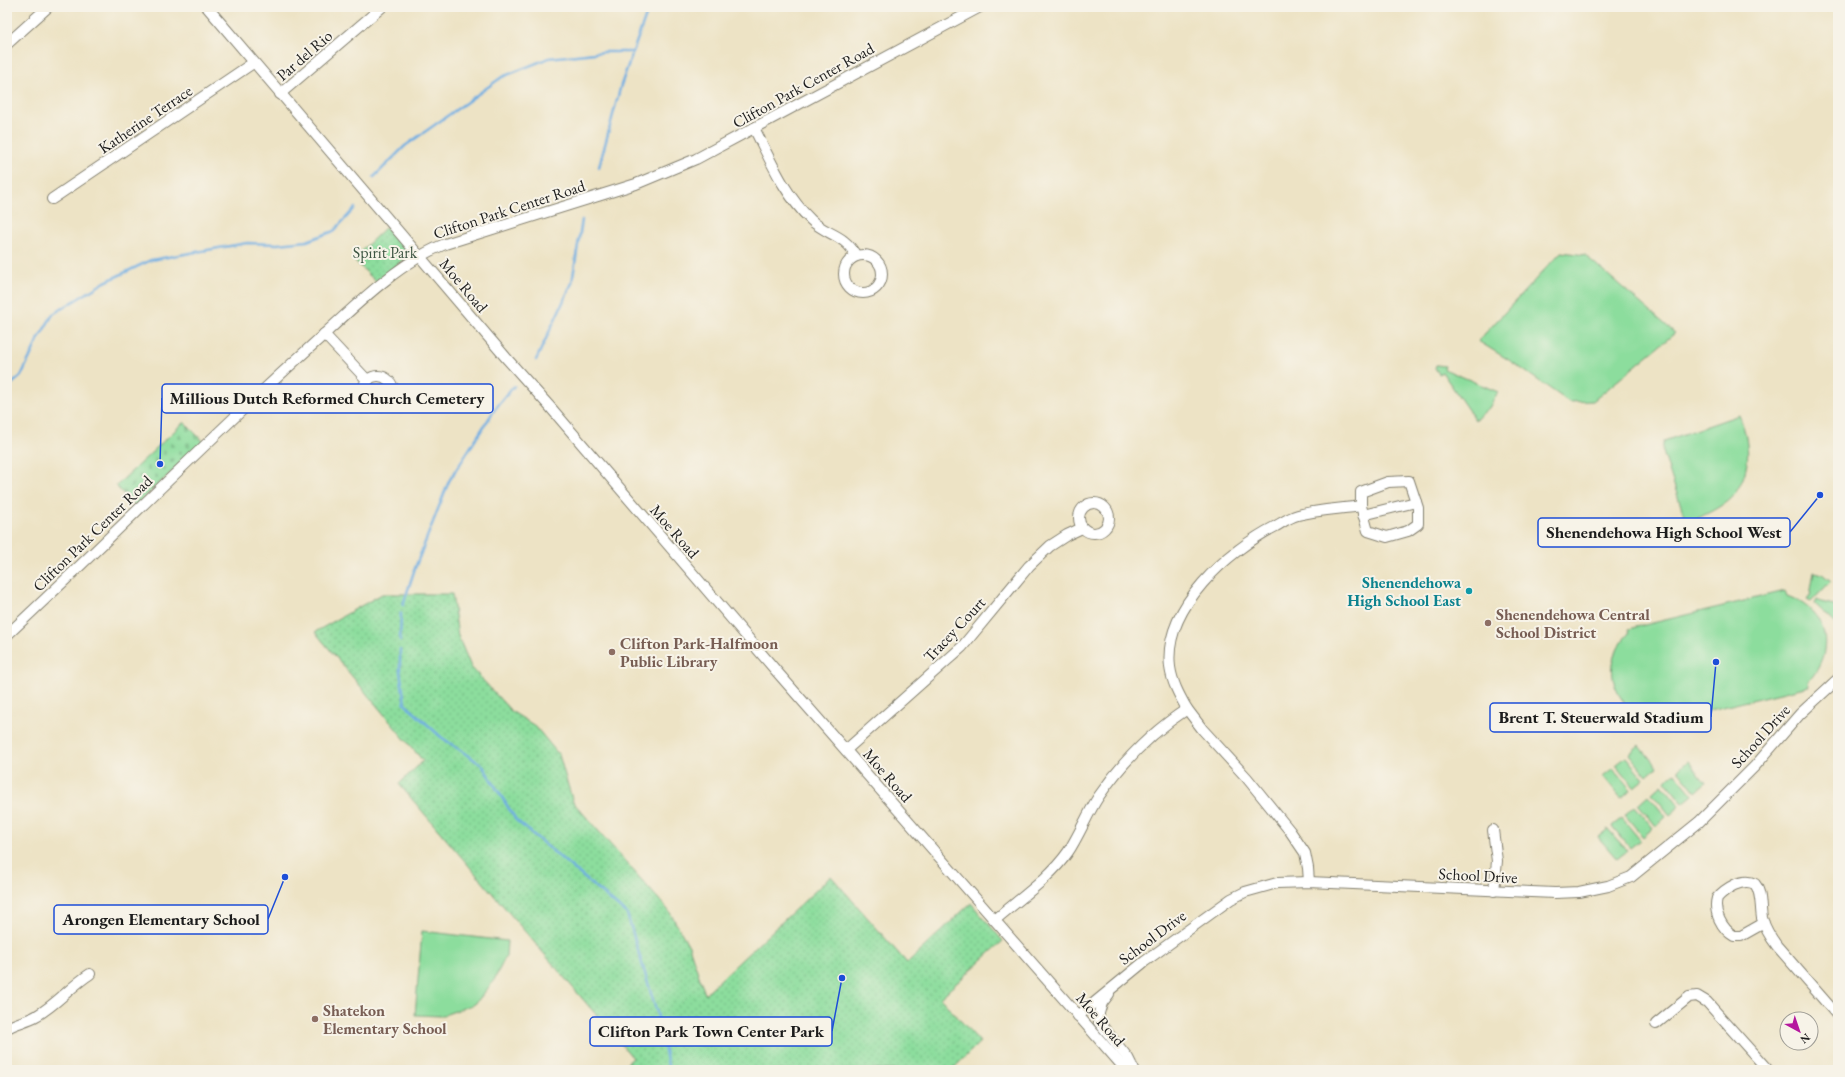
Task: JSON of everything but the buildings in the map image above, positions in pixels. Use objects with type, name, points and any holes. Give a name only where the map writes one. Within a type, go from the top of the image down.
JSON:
[{"type":"street","points":[[7,44],[48,7]]},
{"type":"street","name":"Moe Road","points":[[206,7],[678,558],[1126,1070]]},
{"type":"street","name":"Par del Rio","points":[[280,94],[382,7]]},
{"type":"street","name":"Clifton Park Center Road","points":[[7,635],[276,378],[396,272],[419,256],[445,244],[636,184],[696,159],[980,7]]},
{"type":"street","name":"Katherine Terrace","points":[[52,199],[253,63]]},
{"type":"street","points":[[754,128],[781,182],[791,198],[813,222],[846,241],[856,256]]},
{"type":"street","points":[[324,334],[368,381]]},
{"type":"street","points":[[1409,481],[1416,502],[1418,524],[1408,531],[1387,537],[1368,531],[1362,510],[1361,492],[1388,482],[1409,481]]},
{"type":"street","points":[[1309,882],[1305,853],[1290,830],[1247,778],[1203,730],[1187,709],[1175,688],[1170,666],[1174,630],[1180,615],[1197,590],[1234,553],[1258,535],[1297,515],[1362,510],[1416,502]]},
{"type":"street","name":"Tracey Court","points":[[846,750],[962,646],[1029,566],[1050,546],[1082,528]]},
{"type":"street","name":"School Drive","points":[[1078,1016],[1119,981],[1208,915],[1244,892],[1277,883],[1309,882],[1555,894],[1580,892],[1608,886],[1631,877],[1699,822],[1755,766],[1800,714],[1838,679]]},
{"type":"street","points":[[995,920],[1047,875],[1067,852],[1099,796],[1139,746],[1164,724],[1187,709]]},
{"type":"street","points":[[1493,830],[1497,861],[1494,891]]},
{"type":"street","points":[[1764,923],[1741,936],[1734,936],[1718,916],[1715,909],[1717,898],[1733,886],[1746,882],[1753,883],[1758,890],[1764,923],[1777,946],[1838,1016]]},
{"type":"street","points":[[7,1028],[35,1016],[52,1004],[80,980],[90,974]]},
{"type":"street","points":[[1119,981],[1102,1003],[1099,1013],[1099,1022],[1128,1058],[1134,1070]]},
{"type":"street","points":[[1656,1024],[1689,997],[1697,996],[1707,1002],[1768,1070]]},
{"type":"green space","name":"Spirit Park","points":[[386,227],[411,254],[376,282],[353,259]]},
{"type":"green space","points":[[1561,252],[1585,255],[1675,333],[1593,401],[1569,402],[1512,362],[1478,341]]},
{"type":"green space","points":[[1436,365],[1445,366],[1444,369],[1498,392],[1489,408],[1475,420],[1442,372],[1439,374],[1435,368]]},
{"type":"green space","points":[[1739,415],[1743,425],[1748,454],[1745,473],[1741,483],[1736,492],[1726,502],[1687,524],[1662,449],[1664,441]]},
{"type":"green space","points":[[184,422],[204,442],[135,506],[116,486]]},
{"type":"green space","points":[[1814,572],[1822,574],[1831,581],[1811,602],[1807,600],[1810,596]]},
{"type":"green space","points":[[1785,591],[1787,596],[1801,602],[1811,611],[1819,621],[1823,632],[1825,644],[1823,656],[1817,669],[1808,681],[1809,686],[1649,725],[1645,718],[1632,711],[1622,699],[1617,690],[1612,670],[1617,651],[1629,633],[1628,629]]},
{"type":"green space","points":[[382,594],[452,594],[458,636],[471,667],[511,711],[535,726],[559,755],[573,802],[669,911],[689,946],[705,994],[831,876],[907,963],[971,903],[1003,941],[940,998],[980,1042],[952,1070],[619,1070],[633,1058],[399,784],[423,761],[315,632]]},
{"type":"green space","points":[[1817,600],[1838,606],[1838,622],[1836,624],[1815,604]]},
{"type":"green space","points":[[1639,745],[1657,767],[1647,776],[1629,754]]},
{"type":"green space","points":[[1626,757],[1644,779],[1634,787],[1616,765]]},
{"type":"green space","points":[[1688,761],[1706,783],[1696,792],[1678,770]]},
{"type":"green space","points":[[1613,768],[1631,790],[1621,798],[1603,776]]},
{"type":"green space","points":[[1675,773],[1693,795],[1683,803],[1665,781]]},
{"type":"green space","points":[[1662,784],[1680,806],[1670,815],[1652,793]]},
{"type":"green space","points":[[1648,795],[1666,817],[1656,826],[1638,804]]},
{"type":"green space","points":[[1635,806],[1653,828],[1643,837],[1625,815]]},
{"type":"green space","points":[[1622,818],[1640,840],[1630,848],[1612,826]]},
{"type":"green space","points":[[1608,829],[1627,851],[1617,859],[1598,837]]},
{"type":"green space","points":[[422,931],[507,941],[506,956],[493,982],[475,1004],[441,1016],[415,1015]]},
{"type":"waterway","points":[[599,167],[621,85],[649,7]]},
{"type":"waterway","points":[[374,177],[405,146],[502,77],[549,58],[604,52],[633,52]]},
{"type":"waterway","points":[[7,388],[21,376],[39,338],[53,314],[105,282],[151,260],[247,243],[278,244],[307,241],[334,231],[355,208]]},
{"type":"waterway","points":[[536,360],[572,283],[582,220]]},
{"type":"waterway","points":[[403,605],[415,568],[449,481],[495,409],[514,386]]},
{"type":"waterway","points":[[400,641],[401,613]]},
{"type":"waterway","points":[[400,650],[400,671],[405,704],[441,737],[482,765],[516,820],[627,914],[657,1013],[669,1070]]},
{"type":"place","name":"Millious Dutch Reformed Church Cemetery","points":[[160,464]]},
{"type":"place","name":"Shenendehowa High School West","points":[[1820,495]]},
{"type":"place","name":"Shenendehowa High School East","points":[[1469,591]]},
{"type":"place","name":"Shenendehowa Central School District","points":[[1488,623]]},
{"type":"place","name":"Clifton Park-Halfmoon Public Library","points":[[612,652]]},
{"type":"place","name":"Brent T. Steuerwald Stadium","points":[[1716,662]]},
{"type":"place","name":"Arongen Elementary School","points":[[285,877]]},
{"type":"place","name":"Clifton Park Town Center Park","points":[[842,978]]},
{"type":"place","name":"Shatekon Elementary School","points":[[315,1019]]}]
